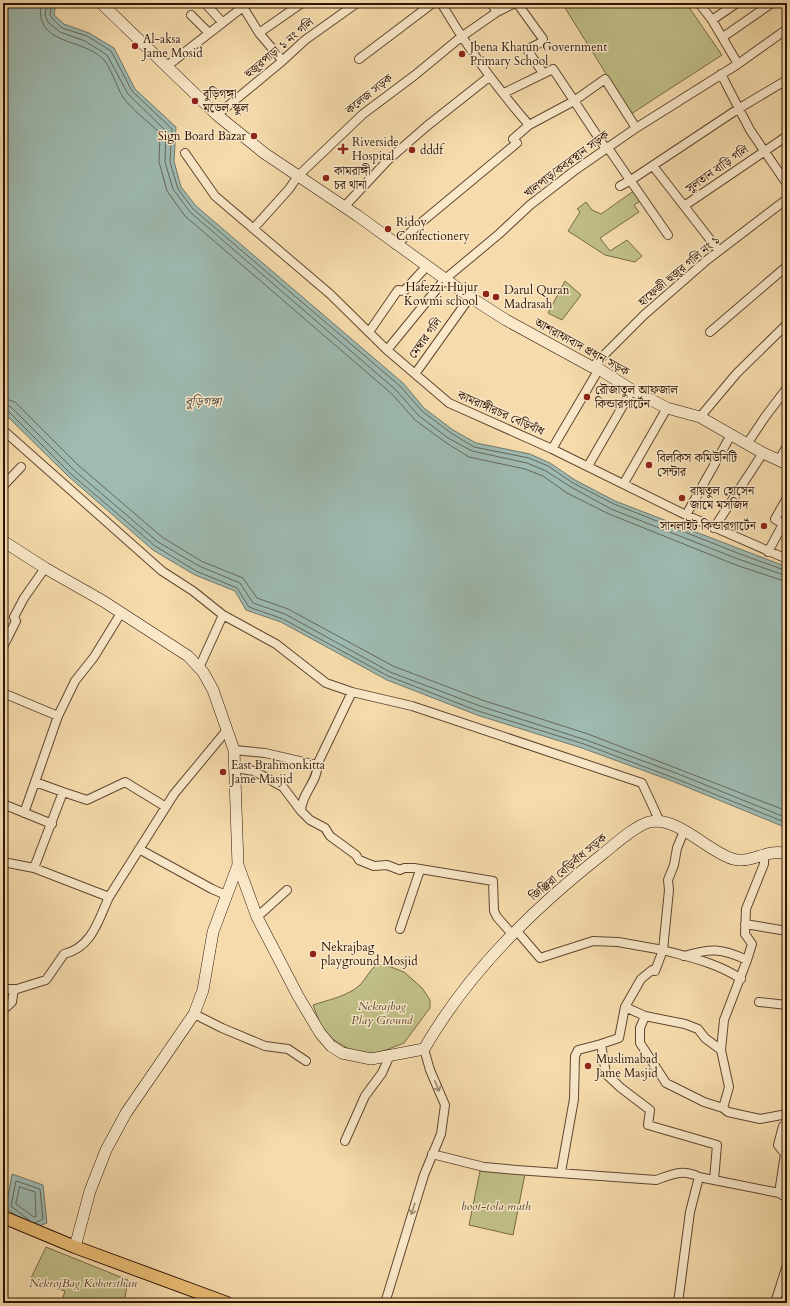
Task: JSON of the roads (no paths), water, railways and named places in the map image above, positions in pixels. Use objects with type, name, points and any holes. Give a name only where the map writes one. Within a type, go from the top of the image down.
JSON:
[{"type":"main road","points":[[3,1217],[200,1298],[227,1303]]},
{"type":"street","points":[[205,3],[222,22]]},
{"type":"street","points":[[260,32],[302,3]]},
{"type":"street","name":"হুজুরপাড়া ১ নং গলি","points":[[217,115],[304,40],[357,3]]},
{"type":"street","points":[[359,59],[399,27],[433,3]]},
{"type":"street","points":[[440,3],[469,50],[489,77],[504,93],[509,102],[529,125]]},
{"type":"street","points":[[491,3],[497,12],[516,3],[543,39],[542,42],[530,48],[528,51],[543,73]]},
{"type":"street","points":[[698,3],[712,20],[738,64]]},
{"type":"street","points":[[712,20],[737,3]]},
{"type":"street","points":[[723,37],[772,3]]},
{"type":"street","name":"আশরাফাবাদ প্রধান সড়ক","points":[[103,4],[217,115],[264,153],[358,216],[426,267],[470,297],[506,320],[596,368],[632,390],[667,408],[700,417],[763,453],[783,462]]},
{"type":"street","points":[[167,66],[222,22],[233,16],[245,5],[260,32],[282,60]]},
{"type":"street","name":"কলেজ সড়ক","points":[[254,228],[289,189],[298,176],[363,114],[415,75],[461,37],[497,12]]},
{"type":"street","points":[[191,15],[209,33]]},
{"type":"street","name":"খালপাড়/কবরস্থান সড়ক","points":[[388,350],[445,279],[499,234],[530,205],[636,128],[738,64],[787,29]]},
{"type":"street","points":[[504,93],[553,69],[607,148],[631,180],[668,236]]},
{"type":"street","points":[[720,74],[763,152],[787,184]]},
{"type":"street","points":[[344,207],[393,155],[431,122],[489,77]]},
{"type":"street","points":[[396,245],[423,220],[517,143],[513,139],[529,125],[574,101],[607,80],[636,128]]},
{"type":"street","points":[[620,186],[647,170],[738,109],[785,81],[787,83]]},
{"type":"street","name":"সুলতান বাড়ি গলি","points":[[686,210],[763,152],[787,136]]},
{"type":"street","name":"কামরাঙ্গীরচর বেড়িবাঁধ","points":[[185,153],[215,196],[330,294],[414,374],[450,403],[624,483],[714,528],[787,559]]},
{"type":"street","points":[[647,170],[686,210],[719,251]]},
{"type":"street","name":"হাফেজী হুজুর গলি নং ১","points":[[552,449],[596,368],[644,315],[719,251],[787,199]]},
{"type":"street","points":[[710,332],[787,266]]},
{"type":"street","points":[[369,332],[398,290],[404,291],[426,267]]},
{"type":"street","name":"মেম্বার গলি","points":[[414,374],[470,297]]},
{"type":"street","points":[[700,417],[737,373],[787,324]]},
{"type":"street","points":[[747,444],[764,417],[787,388]]},
{"type":"street","points":[[588,466],[632,390]]},
{"type":"street","points":[[624,483],[667,408]]},
{"type":"street","points":[[3,430],[162,571],[193,591],[223,615],[276,644],[326,683],[352,692],[412,706],[642,783],[660,822],[684,831],[734,859],[746,860],[772,853],[787,854]]},
{"type":"street","points":[[686,515],[731,435]]},
{"type":"street","points":[[783,462],[787,446]]},
{"type":"street","points":[[714,528],[763,453]]},
{"type":"street","points":[[3,486],[21,467]]},
{"type":"street","points":[[768,552],[783,524],[774,519],[787,498]]},
{"type":"street","points":[[3,541],[188,656],[199,668],[213,690],[234,750],[238,865],[257,917],[298,996],[320,1033],[331,1046],[342,1053],[371,1059],[420,1050],[445,1105],[441,1134],[432,1154],[404,1237],[385,1303]]},
{"type":"street","points":[[3,647],[16,622],[14,618],[24,598],[45,568]]},
{"type":"street","points":[[24,813],[58,716],[75,681],[94,657],[121,613]]},
{"type":"street","points":[[199,668],[223,615]]},
{"type":"street","points":[[301,811],[302,802],[314,779],[317,765],[352,692]]},
{"type":"street","points":[[3,693],[58,716]]},
{"type":"street","points":[[3,989],[14,989],[46,980],[64,954],[74,952],[91,937],[109,897],[138,849],[166,807],[227,730]]},
{"type":"street","points":[[234,750],[265,753],[317,765]]},
{"type":"street","points":[[235,768],[254,771],[283,786],[301,811],[310,820],[326,828],[330,836],[362,861],[374,866],[387,865],[400,870],[404,868],[493,881],[494,911],[497,918],[514,932],[540,958],[593,941],[618,942],[663,950],[684,956],[729,971],[741,979]]},
{"type":"street","points":[[35,782],[87,800],[124,782],[166,807]]},
{"type":"street","points":[[34,868],[63,792]]},
{"type":"street","points":[[3,804],[52,824]]},
{"type":"street","name":"জিঞ্জিরা বেড়িবাঁধ সড়ক","points":[[420,1050],[494,953],[542,904],[618,842],[648,822],[660,822]]},
{"type":"street","points":[[562,1172],[574,1099],[575,1056],[578,1050],[619,1038],[625,1007],[641,979],[652,970],[655,971],[663,950],[669,890],[668,880],[674,865],[677,848],[684,831]]},
{"type":"street","points":[[138,849],[226,895]]},
{"type":"street","points":[[723,1108],[729,1087],[721,1050],[724,1020],[741,979],[752,944],[745,936],[746,909],[764,864],[764,856]]},
{"type":"street","points":[[3,862],[34,868],[109,897]]},
{"type":"street","points":[[75,1247],[90,1190],[106,1150],[126,1114],[194,1014],[203,990],[213,932],[238,865]]},
{"type":"street","points":[[400,929],[420,870]]},
{"type":"street","points":[[257,917],[287,890]]},
{"type":"street","points":[[745,924],[787,931]]},
{"type":"street","points":[[684,956],[702,950],[723,950],[747,960]]},
{"type":"street","points":[[3,1010],[12,1002],[14,989]]},
{"type":"street","points":[[759,1002],[787,1006]]},
{"type":"street","points":[[625,1007],[645,1016],[686,1024],[698,1029],[705,1038],[721,1050]]},
{"type":"street","points":[[194,1014],[222,1028],[265,1046],[288,1049],[306,1061]]},
{"type":"street","points":[[645,1016],[640,1028],[640,1043],[666,1083],[704,1102],[723,1108],[728,1112],[760,1119],[784,1115],[787,1125],[783,1126],[778,1145],[785,1154],[779,1193]]},
{"type":"street","points":[[601,1044],[606,1074],[621,1088],[650,1110],[648,1125],[717,1145],[714,1180]]},
{"type":"street","points":[[345,1141],[364,1096],[382,1073],[390,1055]]},
{"type":"street","points":[[432,1154],[484,1166],[517,1170],[562,1172],[574,1175],[656,1180],[675,1174],[689,1172],[699,1177],[779,1193],[787,1198]]},
{"type":"street","points":[[678,1303],[690,1212],[699,1177]]},
{"type":"street","points":[[776,1303],[787,1265]]},
{"type":"water","name":"বুড়িগঙ্গা","points":[[3,3],[56,3],[54,15],[64,24],[89,33],[114,48],[135,89],[176,127],[174,161],[181,187],[196,206],[403,383],[424,408],[453,430],[476,443],[530,454],[550,463],[575,480],[615,501],[787,567],[787,828],[672,781],[582,748],[477,715],[387,680],[281,622],[246,610],[235,591],[195,575],[153,550],[68,476],[6,415],[3,411]]},
{"type":"water","points":[[12,1174],[43,1185],[47,1223],[33,1228],[6,1208]]},
{"type":"place","name":"Al-aksa Jame Mosid","points":[[135,46]]},
{"type":"place","name":"Jbena Khatun Government Primary School","points":[[462,54]]},
{"type":"place","name":"বুড়িগঙ্গা মডেল স্কুল","points":[[195,101]]},
{"type":"place","name":"Sign Board Bazar","points":[[254,136]]},
{"type":"place","name":"Riverside Hospital","points":[[343,149]]},
{"type":"place","name":"dddf","points":[[412,150]]},
{"type":"place","name":"কামরাঙ্গী চর থানা","points":[[326,178]]},
{"type":"place","name":"Ridoy Confectionery","points":[[388,229]]},
{"type":"place","name":"Hafezzi Hujur Kowmi school","points":[[486,294]]},
{"type":"place","name":"Darul Quran Madrasah","points":[[496,297]]},
{"type":"place","name":"রৌজাতুল আফজাল কিন্ডারগার্টেন","points":[[587,397]]},
{"type":"place","name":"বিলকিস কমিউনিটি সেন্টার","points":[[649,465]]},
{"type":"place","name":"বায়তুল হোসেন জামে মসজিদ","points":[[682,498]]},
{"type":"place","name":"সানলাইট কিন্ডারগার্টেন","points":[[764,526]]},
{"type":"place","name":"East Brahmonkitta Jame Masjid","points":[[223,772]]},
{"type":"place","name":"Nekrajbag playground Mosjid","points":[[313,954]]},
{"type":"place","name":"Muslimabad Jame Masjid","points":[[588,1066]]},
{"type":"park label","name":"Nekrajbag Play Ground","points":[[382,1013]]},
{"type":"park label","name":"boot-tola math","points":[[496,1206]]},
{"type":"park label","name":"NekrojBag Koborsthan","points":[[83,1283]]}]
